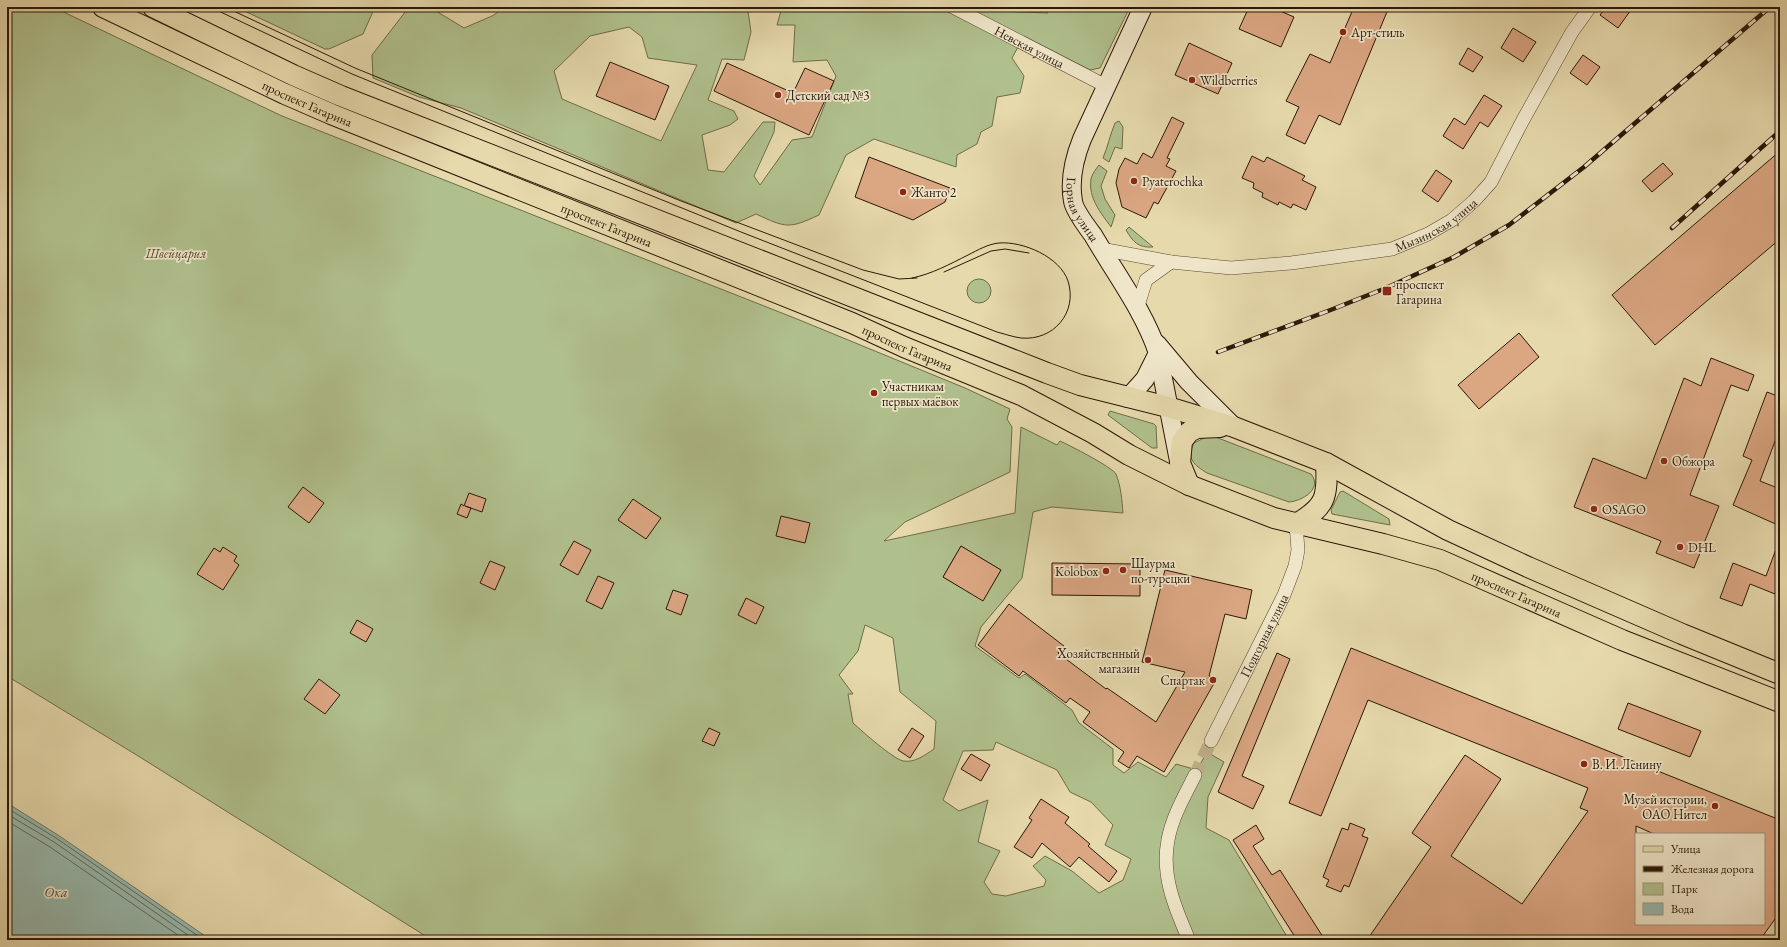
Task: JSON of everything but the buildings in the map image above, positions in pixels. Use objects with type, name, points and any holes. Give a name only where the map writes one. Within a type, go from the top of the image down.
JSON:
[{"type":"main road","name":"проспект Гагарина","points":[[104,7],[284,94],[331,114],[852,323],[904,347],[1021,395],[1092,433],[1129,456],[1189,485],[1274,518],[1384,544],[1440,560],[1622,640],[1780,702]]},
{"type":"main road","name":"проспект Гагарина","points":[[153,7],[293,75],[341,96],[1046,373],[1080,385],[1168,407],[1234,427],[1326,463],[1442,527],[1513,561],[1605,602],[1780,674]]},
{"type":"main road","name":"Горная улица","points":[[1143,7],[1074,159],[1071,182],[1073,203],[1137,309],[1155,346],[1180,463]]},
{"type":"main road","points":[[1128,398],[1146,379],[1155,346]]},
{"type":"main road","name":"Горная улица","points":[[1155,346],[1234,427]]},
{"type":"main road","name":"проспект Гагарина","points":[[1180,463],[1182,441],[1189,432],[1206,427],[1234,427]]},
{"type":"main road","points":[[1180,463],[1189,485]]},
{"type":"main road","points":[[1296,524],[1311,515],[1322,504],[1328,486],[1326,463]]},
{"type":"street","name":"Невская улица","points":[[953,7],[1106,86]]},
{"type":"street","name":"Мызинская улица","points":[[1101,249],[1171,262],[1231,268],[1291,264],[1392,249],[1428,234],[1452,220],[1474,201],[1491,182],[1523,120],[1572,32],[1590,7]]},
{"type":"street","points":[[1137,309],[1146,280],[1171,262]]},
{"type":"street","name":"Подгорная улица","points":[[1211,741],[1284,595],[1295,566],[1298,550],[1296,524]]},
{"type":"street","points":[[1189,940],[1172,897],[1167,876],[1168,840],[1178,809],[1195,775]]},
{"type":"green space","name":"Швейцария","points":[[7,7],[53,7],[282,116],[797,319],[965,388],[1010,409],[1007,419],[1012,427],[1010,472],[905,522],[884,541],[1015,513],[1021,427],[1057,445],[1060,441],[1065,443],[1107,466],[1116,474],[1121,494],[1123,513],[1052,507],[1033,512],[1022,578],[981,627],[975,646],[1019,678],[1025,674],[1072,710],[1079,723],[1113,749],[1113,765],[1124,773],[1138,762],[1166,777],[1176,764],[1197,770],[1207,752],[1224,762],[1208,797],[1206,828],[1229,840],[1289,940],[432,940],[135,754],[7,676]],"holes":[[[961,546],[1001,570],[983,600],[943,577]],[[865,625],[893,638],[900,692],[936,721],[934,749],[916,760],[903,761],[885,750],[853,723],[848,694],[853,694],[839,675],[858,651]],[[996,742],[1057,770],[1070,792],[1091,802],[1113,825],[1105,845],[1131,859],[1123,880],[1099,893],[1072,871],[1045,856],[1033,866],[1046,880],[1044,886],[1006,896],[992,894],[984,882],[1000,851],[978,842],[988,800],[959,811],[943,800],[963,751],[993,750]]]},
{"type":"green space","points":[[236,7],[336,7],[361,12],[364,7],[375,7],[363,34],[329,49],[325,49]]},
{"type":"green space","points":[[409,7],[431,8],[464,28],[492,16],[506,7],[756,7],[748,11],[751,32],[744,60],[722,59],[708,100],[734,111],[738,119],[730,125],[702,135],[708,170],[724,172],[763,122],[775,122],[774,132],[754,176],[760,185],[792,140],[812,137],[836,76],[827,60],[793,62],[795,25],[777,25],[782,7],[991,7],[998,11],[1048,13],[1044,7],[1130,7],[1100,68],[1090,70],[1024,36],[1012,58],[1024,76],[1020,93],[997,97],[992,126],[981,132],[977,144],[957,155],[956,167],[874,139],[846,155],[819,215],[794,225],[774,222],[756,214],[736,223],[461,108],[419,97],[373,78],[372,55]],"holes":[[[629,27],[642,37],[648,58],[697,65],[661,141],[562,99],[554,71],[590,36]]]},
{"type":"green space","points":[[1119,121],[1123,127],[1122,149],[1115,147],[1109,162],[1103,158],[1115,123]]},
{"type":"green space","points":[[1099,165],[1107,171],[1101,186],[1105,199],[1115,215],[1111,227],[1096,205],[1091,193],[1091,179]]},
{"type":"green space","points":[[1129,227],[1153,247],[1143,246],[1136,243],[1126,230]]},
{"type":"green space","points":[[979,279],[988,282],[991,291],[988,300],[979,303],[970,300],[967,291],[970,282]]},
{"type":"green space","points":[[1110,411],[1154,424],[1156,426],[1157,448],[1152,448],[1108,415]]},
{"type":"green space","points":[[1213,436],[1311,474],[1314,479],[1313,489],[1305,497],[1289,502],[1207,473],[1195,464],[1191,457],[1191,453],[1194,443],[1206,437]]},
{"type":"green space","points":[[1343,491],[1389,519],[1390,525],[1332,514],[1331,510],[1340,492]]},
{"type":"water","name":"Ока","points":[[7,803],[58,835],[211,940],[7,940]]},
{"type":"tunnel","points":[[1195,775],[1211,741]]},
{"type":"tram line","points":[[210,7],[352,74],[741,232],[997,332],[1021,338],[1033,338],[1043,335],[1053,330],[1060,323],[1066,314],[1069,304],[1070,293],[1068,281],[1064,272],[1040,252],[1009,243],[999,243],[979,249],[948,265],[912,278]]},
{"type":"tram line","points":[[225,7],[355,68],[681,201],[863,270],[899,279],[917,278]]},
{"type":"tram line","points":[[944,272],[991,251],[1005,249],[1029,253]]},
{"type":"railway","points":[[1218,352],[1386,288],[1454,257],[1509,225],[1584,167],[1770,7]]},
{"type":"railway","points":[[1672,228],[1780,131]]},
{"type":"place","name":"Арт-стиль","points":[[1343,32]]},
{"type":"place","name":"Wildberries","points":[[1192,80]]},
{"type":"place","name":"Детский сад №3","points":[[778,95]]},
{"type":"place","name":"Pyaterochka","points":[[1134,181]]},
{"type":"place","name":"Жанто 2","points":[[903,192]]},
{"type":"place","name":"проспект Гагарина","points":[[1387,291]]},
{"type":"place","name":"Участникам первых маёвок","points":[[874,393]]},
{"type":"place","name":"Обжора","points":[[1664,461]]},
{"type":"place","name":"OSAGO","points":[[1594,509]]},
{"type":"place","name":"DHL","points":[[1680,547]]},
{"type":"place","name":"Шаурма по-турецки","points":[[1123,570]]},
{"type":"place","name":"Kolobox","points":[[1106,571]]},
{"type":"place","name":"Хозяйственный магазин","points":[[1148,660]]},
{"type":"place","name":"Спартак","points":[[1213,680]]},
{"type":"place","name":"В. И. Ленину","points":[[1584,764]]},
{"type":"place","name":"Музей истории, ОАО Нител","points":[[1715,806]]}]
